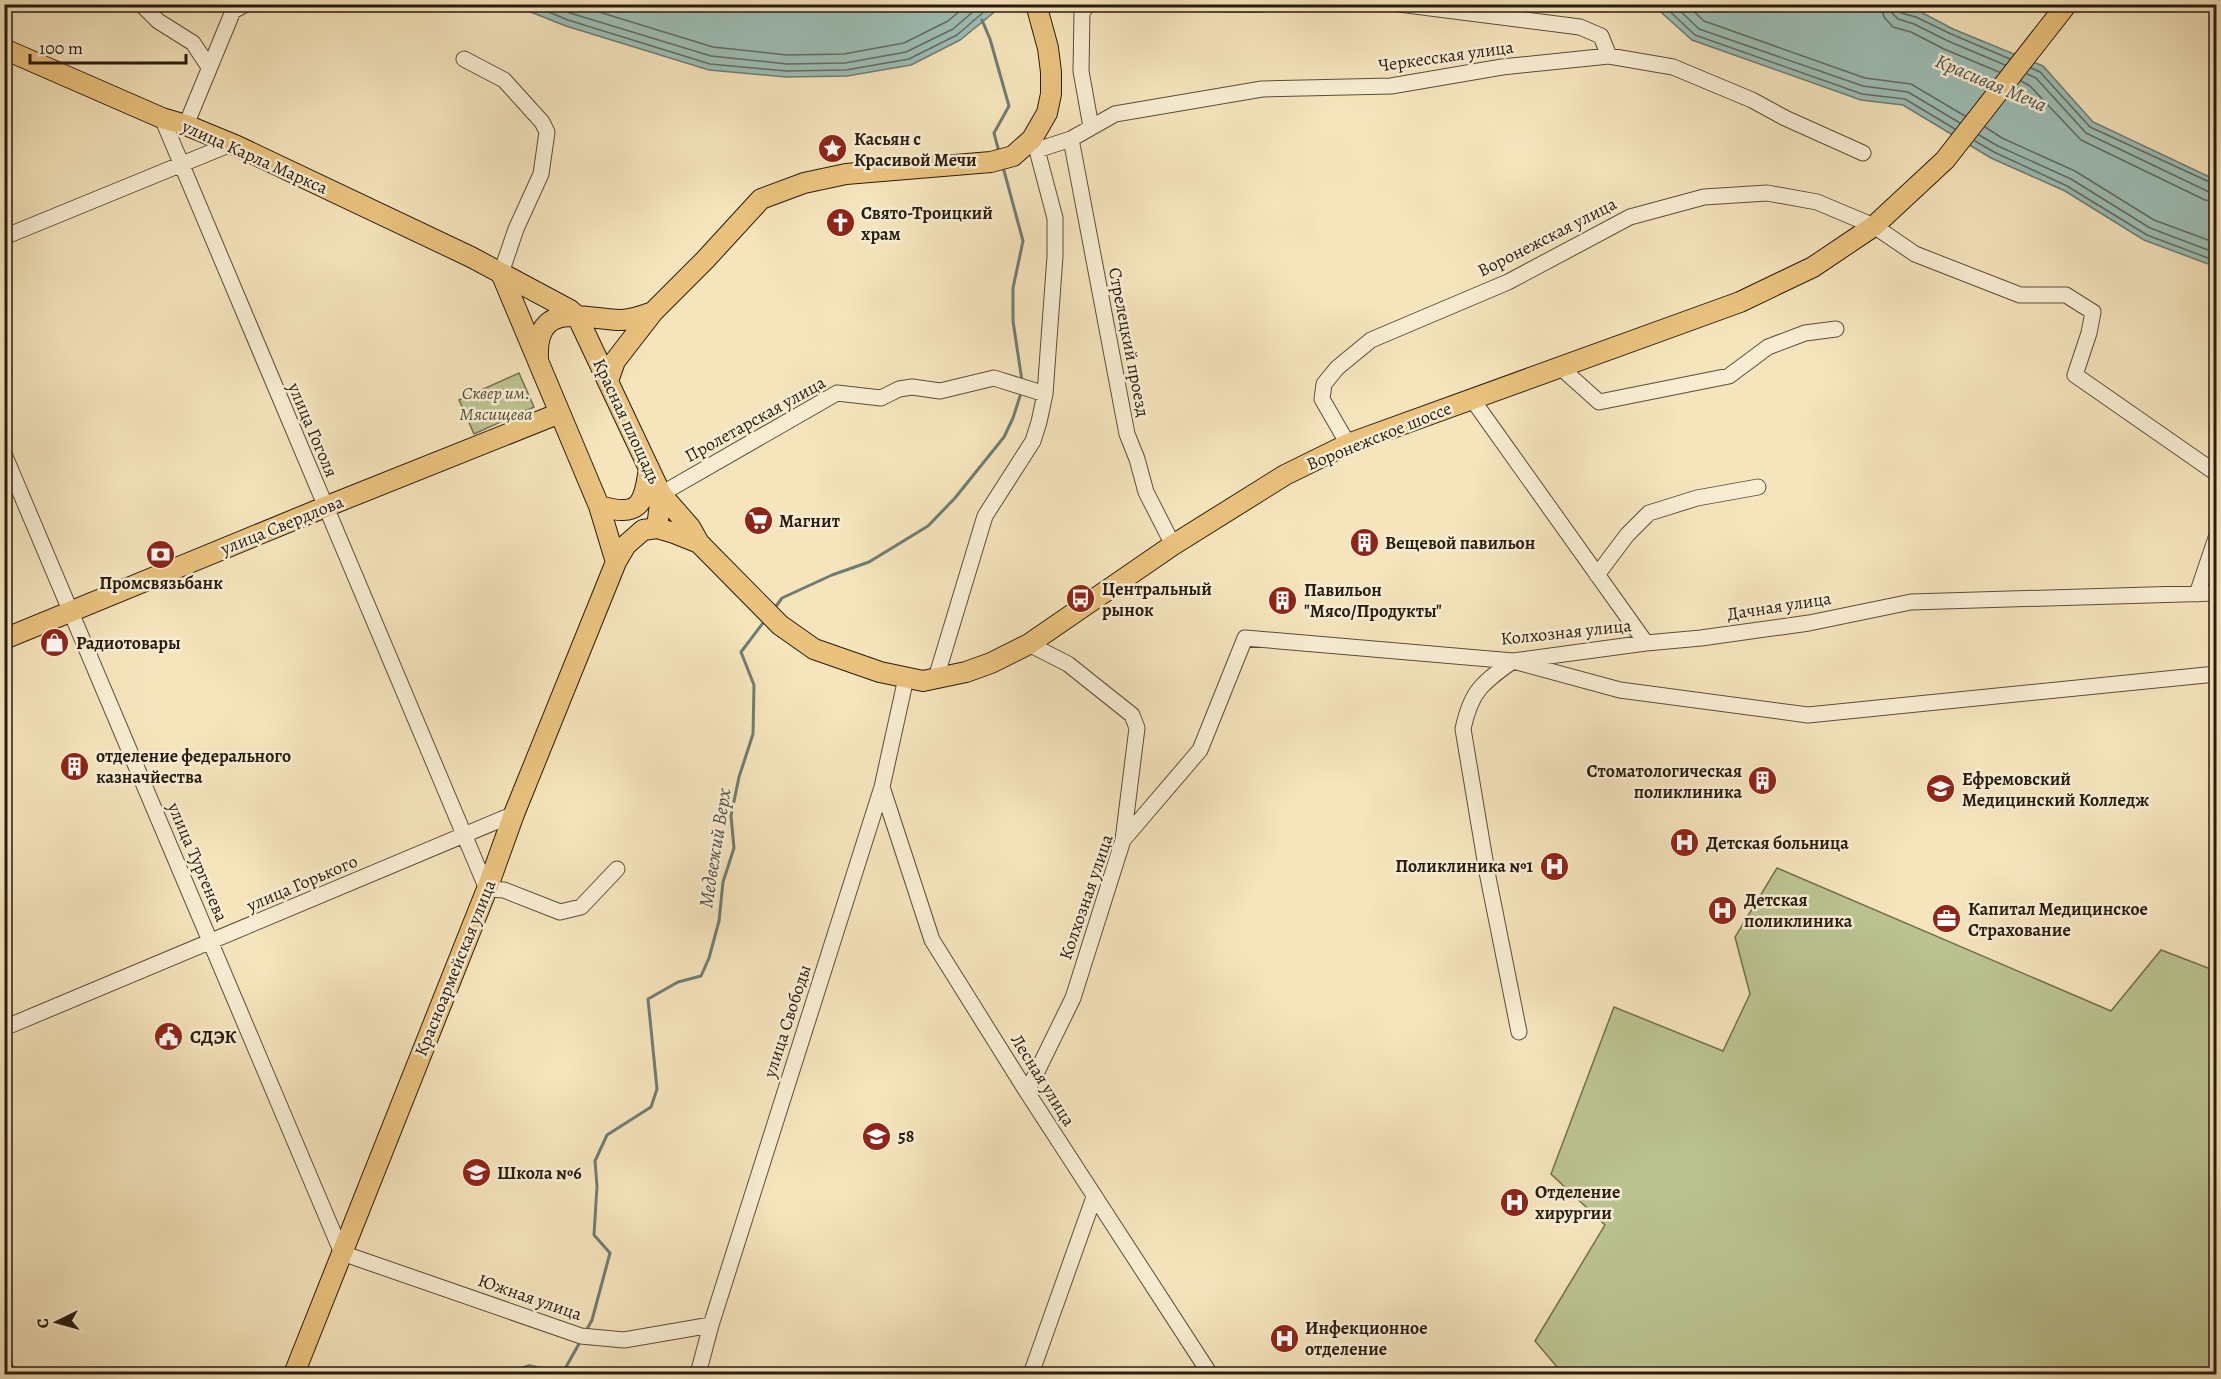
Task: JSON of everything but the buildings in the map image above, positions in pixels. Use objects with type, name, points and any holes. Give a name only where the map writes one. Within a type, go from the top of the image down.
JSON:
[{"type":"main road","name":"Воронежское шоссе","points":[[700,544],[780,625],[814,649],[880,672],[923,681],[991,663],[1029,644],[1173,545],[1285,475],[1348,444],[1740,302],[1813,267],[1874,226],[1945,160],[2067,4]]},
{"type":"main road","points":[[608,381],[615,361],[652,312],[705,260],[761,199],[804,183],[846,174],[991,162],[1013,156],[1034,145],[1047,113],[1051,94],[1048,48],[1038,9]]},
{"type":"main road","name":"улица Карла Маркса","points":[[4,49],[162,118],[186,125],[231,144],[471,257],[570,309],[577,316]]},
{"type":"main road","points":[[501,273],[599,506],[616,562]]},
{"type":"main road","points":[[538,361],[537,345],[542,329],[555,318],[577,316],[622,320],[634,319],[652,312]]},
{"type":"main road","name":"Красная площадь","points":[[577,316],[661,494],[657,528]]},
{"type":"main road","name":"улица Свердлова","points":[[4,639],[325,507],[560,414]]},
{"type":"main road","points":[[599,506],[618,511],[629,511],[634,508],[645,493],[649,468]]},
{"type":"main road","points":[[661,494],[690,526],[700,544]]},
{"type":"main road","points":[[599,506],[614,521],[636,534]]},
{"type":"main road","points":[[616,562],[636,534],[650,528],[681,535],[700,544]]},
{"type":"main road","name":"Красноармейская улица","points":[[294,1374],[487,889],[514,814],[616,562]]},
{"type":"street","points":[[141,4],[158,21],[193,43],[209,67]]},
{"type":"street","points":[[186,125],[233,11],[246,4]]},
{"type":"street","points":[[1089,4],[1082,12],[1081,70],[1091,127]]},
{"type":"street","points":[[1224,4],[1263,4]]},
{"type":"street","points":[[1399,4],[1580,27],[1601,36],[1609,56]]},
{"type":"street","name":"Черкесская улица","points":[[1034,145],[1071,139],[1115,114],[1262,89],[1391,86],[1502,67],[1609,56],[1673,67],[1752,100],[1785,118],[1863,153]]},
{"type":"street","points":[[464,59],[504,80],[542,122],[547,132],[541,174],[516,230],[501,273]]},
{"type":"street","name":"улица Гоголя","points":[[162,118],[487,889]]},
{"type":"street","name":"Стрелецкий проезд","points":[[1071,139],[1127,434],[1146,492],[1173,545]]},
{"type":"street","points":[[4,237],[231,144]]},
{"type":"street","points":[[936,678],[985,516],[1033,441],[1045,394],[1055,256],[1055,218],[1034,145]]},
{"type":"street","name":"Воронежская улица","points":[[1348,444],[1322,399],[1324,384],[1337,368],[1371,340],[1508,282],[1630,217],[1704,197],[1767,193],[1817,202],[1874,226],[1915,254],[2020,295],[2066,295],[2093,312],[2089,333],[2075,375],[2217,473]]},
{"type":"street","points":[[1560,367],[1599,402],[1729,376],[1768,347],[1805,333],[1836,329]]},
{"type":"street","name":"Пролетарская улица","points":[[661,494],[837,393],[881,398],[899,389],[912,387],[940,391],[994,378],[1045,394]]},
{"type":"street","points":[[1472,399],[1646,643]]},
{"type":"street","name":"улица Тургенева","points":[[4,454],[342,1252]]},
{"type":"street","points":[[1597,575],[1627,535],[1649,513],[1696,498],[1758,487]]},
{"type":"street","points":[[2197,594],[2217,538]]},
{"type":"street","name":"Дачная улица","points":[[1646,643],[1809,623],[1911,602],[2217,594]]},
{"type":"street","name":"Колхозная улица","points":[[1026,1092],[1073,998],[1123,840],[1200,750],[1245,638],[1513,661],[1646,643]]},
{"type":"street","points":[[1029,644],[1068,664],[1132,715],[1137,728],[1123,840]]},
{"type":"street","points":[[1519,1032],[1487,872],[1462,729],[1467,707],[1483,682],[1513,661],[1620,690],[1808,715],[2217,674]]},
{"type":"street","name":"улица Свободы","points":[[698,1374],[711,1326],[882,787],[906,678]]},
{"type":"street","name":"Лесная улица","points":[[882,787],[932,940],[1026,1092],[1210,1374]]},
{"type":"street","name":"улица Горького","points":[[4,1028],[514,814]]},
{"type":"street","points":[[487,889],[504,890],[560,912],[581,907],[617,869]]},
{"type":"street","points":[[1031,1374],[1094,1197]]},
{"type":"street","name":"Южная улица","points":[[342,1252],[581,1336],[624,1340],[711,1326]]},
{"type":"street","points":[[4,1365],[8,1374]]},
{"type":"green space","name":"Сквер им. Мясищева","points":[[519,373],[534,407],[474,434],[459,400]]},
{"type":"green space","points":[[1777,868],[2111,1011],[2161,950],[2216,971],[2216,1374],[1563,1374],[1535,1341],[1605,1225],[1551,1174],[1614,1007],[1723,1051],[1750,994],[1735,937]]},
{"type":"water","points":[[513,5],[1003,5],[960,40],[911,65],[847,76],[786,77],[709,70],[566,26]]},
{"type":"water","name":"Красивая Меча","points":[[1653,5],[1893,5],[1919,11],[1953,29],[2043,66],[2093,122],[2216,180],[2216,267],[2144,240],[2065,191],[1991,158],[1903,105],[1861,100],[1692,40]]},
{"type":"water","points":[[529,1365],[572,1374],[513,1374],[516,1369]]},
{"type":"waterway","name":"Медвежий Верх","points":[[982,20],[990,39],[1009,106],[994,133],[999,152]]},
{"type":"waterway","name":"Медвежий Верх","points":[[1003,167],[1023,241],[1013,288],[1013,321],[1022,381]]},
{"type":"waterway","name":"Медвежий Верх","points":[[774,609],[782,598],[832,575],[869,562],[928,526],[955,498],[1004,437],[1022,390]]},
{"type":"waterway","name":"Медвежий Верх","points":[[586,1331],[592,1320],[610,1253],[594,1235],[597,1186],[595,1161],[607,1135],[651,1107],[657,1089],[648,999],[678,982],[701,976],[709,958],[719,921],[723,882],[734,848],[731,816],[739,777],[753,734],[754,685],[741,652],[766,619]]},
{"type":"waterway","name":"Медвежий Верх","points":[[562,1374],[580,1342]]},
{"type":"place","name":"Касьян с Красивой Мечи","points":[[833,149]]},
{"type":"place","name":"Свято-Троицкий храм","points":[[840,223]]},
{"type":"place","name":"Магнит","points":[[758,521]]},
{"type":"place","name":"Вещевой павильон","points":[[1364,543]]},
{"type":"place","name":"Промсвязьбанк","points":[[161,554]]},
{"type":"place","name":"Центральный рынок","points":[[1081,599]]},
{"type":"place","name":"Павильон \"Мясо/Продукты\"","points":[[1283,600]]},
{"type":"place","name":"Радиотовары","points":[[55,643]]},
{"type":"place","name":"отделение федерального казначйества","points":[[75,766]]},
{"type":"place","name":"Стоматологическая поликлиника","points":[[1763,781]]},
{"type":"place","name":"Ефремовский Медицинский Колледж","points":[[1941,789]]},
{"type":"place","name":"Детская больница","points":[[1685,843]]},
{"type":"place","name":"Поликлиника №1","points":[[1554,866]]},
{"type":"place","name":"Детская поликлиника","points":[[1723,910]]},
{"type":"place","name":"Капитал Медицинское Страхование","points":[[1947,919]]},
{"type":"place","name":"СДЭК","points":[[169,1037]]},
{"type":"place","name":"58","points":[[877,1136]]},
{"type":"place","name":"Школа №6","points":[[476,1173]]},
{"type":"place","name":"Отделение хирургии","points":[[1514,1202]]},
{"type":"place","name":"Инфекционное отделение","points":[[1284,1338]]}]
